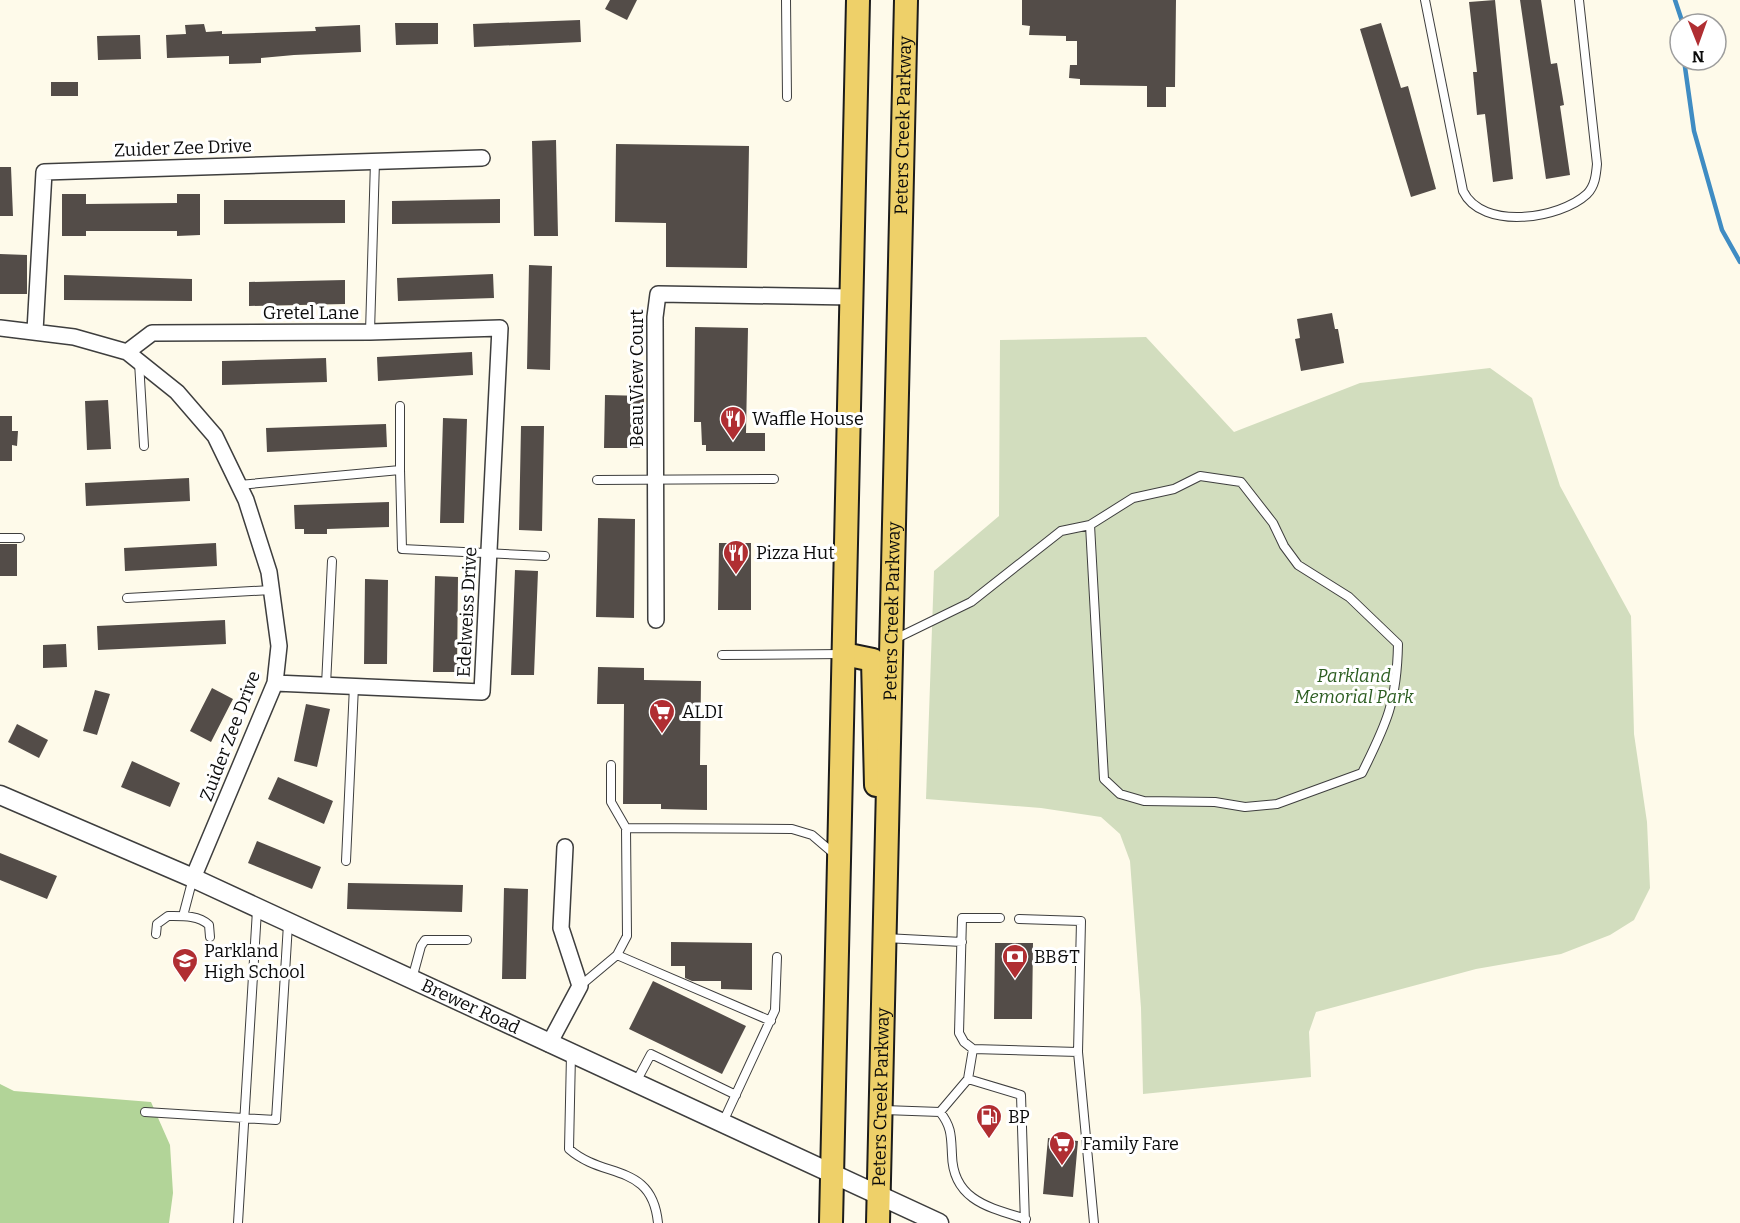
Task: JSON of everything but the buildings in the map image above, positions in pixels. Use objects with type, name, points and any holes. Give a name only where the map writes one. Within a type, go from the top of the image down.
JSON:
[{"type":"main road","points":[[831,1223],[834,1175],[858,0]]},
{"type":"main road","name":"Peters Creek Parkway","points":[[878,1223],[906,0]]},
{"type":"main road","points":[[844,654],[873,660],[873,751],[885,933]]},
{"type":"street","name":"Zuider Zee Drive","points":[[35,331],[44,172],[482,158]]},
{"type":"street","name":"Beau View Court","points":[[656,620],[655,317],[658,294],[852,297]]},
{"type":"street","name":"Zuider Zee Drive","points":[[0,328],[74,337],[133,356],[177,392],[215,436],[239,485],[269,572],[279,646],[275,683],[194,878]]},
{"type":"street","name":"Gretel Lane","points":[[133,356],[152,333],[370,332],[500,328]]},
{"type":"street","name":"Edelweiss Drive","points":[[275,683],[482,692],[500,328]]},
{"type":"street","name":"Brewer Road","points":[[0,795],[194,878],[939,1223]]},
{"type":"street","points":[[549,1044],[580,986],[561,928],[565,847]]},
{"type":"lane","points":[[786,0],[787,98]]},
{"type":"lane","points":[[1425,0],[1463,191],[1468,201],[1485,213],[1505,219],[1543,213],[1570,204],[1587,194],[1596,180],[1597,164],[1579,0]]},
{"type":"lane","points":[[370,332],[375,161]]},
{"type":"lane","points":[[133,356],[144,446]]},
{"type":"lane","points":[[400,406],[402,549],[545,556]]},
{"type":"lane","points":[[239,485],[400,470]]},
{"type":"lane","points":[[892,640],[971,602],[1060,531],[1090,525],[1133,498],[1174,489],[1200,476],[1241,482],[1273,523],[1284,546],[1298,565],[1349,597],[1398,644],[1398,682],[1388,719],[1362,773],[1277,804],[1245,807],[1215,802],[1144,801],[1120,794],[1104,779],[1090,525]]},
{"type":"lane","points":[[597,480],[774,478]]},
{"type":"lane","points":[[0,538],[20,538]]},
{"type":"lane","points":[[326,685],[332,561]]},
{"type":"lane","points":[[127,598],[272,590]]},
{"type":"lane","points":[[722,655],[844,654]]},
{"type":"lane","points":[[346,861],[354,687]]},
{"type":"lane","points":[[580,986],[617,955],[627,936],[626,828],[611,802],[611,765]]},
{"type":"lane","points":[[626,828],[792,829],[823,842],[840,860]]},
{"type":"lane","points":[[183,916],[194,878]]},
{"type":"lane","points":[[238,1223],[257,908]]},
{"type":"lane","points":[[156,934],[157,924],[168,916],[183,916],[205,921],[209,925],[210,937]]},
{"type":"lane","points":[[1000,918],[962,918],[959,1033],[964,1042],[973,1049],[1078,1052]]},
{"type":"lane","points":[[1020,919],[1081,921],[1078,1052],[1094,1223]]},
{"type":"lane","points":[[145,1112],[276,1120],[288,922]]},
{"type":"lane","points":[[885,933],[962,942]]},
{"type":"lane","points":[[412,980],[421,946],[425,940],[467,940]]},
{"type":"lane","points":[[617,955],[771,1021]]},
{"type":"lane","points":[[723,1124],[775,1010],[777,957]]},
{"type":"lane","points":[[940,1113],[968,1079],[973,1049]]},
{"type":"lane","points":[[571,1054],[568,1149],[579,1159],[626,1174],[645,1186],[657,1206],[658,1223]]},
{"type":"lane","points":[[635,1083],[651,1054],[736,1095]]},
{"type":"lane","points":[[881,1110],[940,1113],[951,1126],[952,1159],[957,1175],[970,1198],[979,1204],[1026,1221],[1021,1095],[968,1079]]},
{"type":"green space","name":"Parkland Memorial Park","points":[[1146,337],[1234,432],[1360,383],[1490,368],[1532,398],[1560,486],[1631,616],[1634,734],[1647,822],[1650,888],[1634,920],[1610,935],[1561,954],[1476,969],[1316,1012],[1309,1032],[1311,1077],[1143,1094],[1141,1008],[1130,861],[1120,834],[1101,817],[1041,808],[926,799],[934,571],[999,516],[1000,340]]},
{"type":"green space","points":[[0,1084],[14,1091],[151,1102],[170,1145],[173,1193],[169,1223],[0,1223]]},
{"type":"waterway","points":[[1675,0],[1679,12]]},
{"type":"waterway","points":[[1686,72],[1694,131],[1722,230],[1740,262]]},
{"type":"place","name":"Waffle House","points":[[733,442]]},
{"type":"place","name":"Pizza Hut","points":[[736,576]]},
{"type":"place","name":"ALDI","points":[[662,735]]},
{"type":"place","name":"BB&T","points":[[1015,980]]},
{"type":"place","name":"Parkland High School","points":[[185,984]]},
{"type":"place","name":"BP","points":[[989,1140]]},
{"type":"place","name":"Family Fare","points":[[1062,1167]]}]
